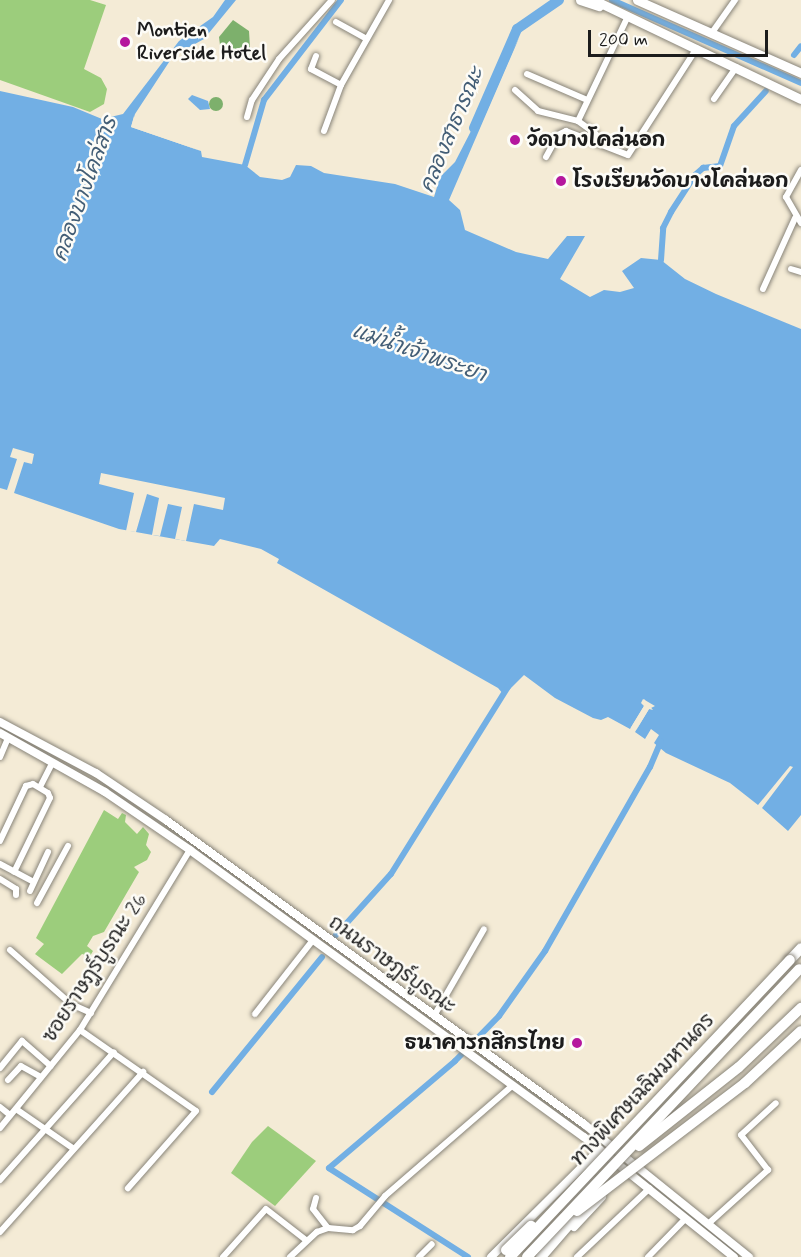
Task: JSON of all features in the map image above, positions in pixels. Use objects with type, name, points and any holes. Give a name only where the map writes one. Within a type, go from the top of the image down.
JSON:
[{"type":"highway","name":"ทางพิเศษเฉลิมมหานคร","points":[[510,1257],[801,948]]},
{"type":"highway","name":"ทางพิเศษเฉลิมมหานคร","points":[[527,1257],[801,966]]},
{"type":"highway","points":[[498,1257],[546,1213],[597,1179],[739,1067],[801,1008]]},
{"type":"highway","points":[[597,1179],[533,1242],[738,1089],[801,1031]]},
{"type":"highway","points":[[543,1257],[588,1203]]},
{"type":"main road","points":[[580,0],[610,8]]},
{"type":"main road","points":[[594,0],[801,99]]},
{"type":"main road","points":[[637,0],[801,73]]},
{"type":"main road","name":"ถนนราษฎร์บูรณะ","points":[[0,722],[117,786],[434,1016],[512,1086],[600,1149],[734,1257]]},
{"type":"main road","name":"ถนนราษฎร์บูรณะ","points":[[4,735],[126,805],[313,940],[584,1124],[749,1257]]},
{"type":"main road","points":[[491,1257],[600,1149]]},
{"type":"main road","points":[[543,1257],[626,1170]]},
{"type":"street","points":[[247,117],[252,100],[279,59],[332,0]]},
{"type":"street","points":[[324,131],[341,85],[389,0]]},
{"type":"street","points":[[711,34],[735,0]]},
{"type":"street","points":[[578,121],[628,16]]},
{"type":"street","points":[[336,22],[367,39]]},
{"type":"street","points":[[546,157],[558,135],[566,131],[628,155],[697,48]]},
{"type":"street","points":[[316,56],[311,69],[341,85]]},
{"type":"street","points":[[714,99],[736,67]]},
{"type":"street","points":[[527,74],[587,100]]},
{"type":"street","points":[[515,90],[538,111],[578,121],[596,134]]},
{"type":"street","points":[[801,170],[787,191],[786,201],[795,218],[801,223]]},
{"type":"street","points":[[763,289],[795,218]]},
{"type":"street","points":[[790,269],[801,272]]},
{"type":"street","points":[[0,757],[4,735]]},
{"type":"street","points":[[40,787],[53,762]]},
{"type":"street","points":[[0,841],[26,786],[40,787],[50,798],[14,872]]},
{"type":"street","points":[[37,903],[68,846]]},
{"type":"street","name":"ซอยราษฎร์บูรณะ 26","points":[[0,1128],[80,1030],[190,850]]},
{"type":"street","points":[[30,891],[48,852]]},
{"type":"street","points":[[0,864],[34,882]]},
{"type":"street","points":[[0,879],[16,889],[16,895]]},
{"type":"street","points":[[434,1016],[484,929]]},
{"type":"street","points":[[255,1014],[313,940]]},
{"type":"street","points":[[10,950],[71,1004],[91,1013]]},
{"type":"street","points":[[80,1030],[196,1111],[128,1188]]},
{"type":"street","points":[[0,1068],[22,1041],[51,1066]]},
{"type":"street","points":[[0,1180],[114,1052]]},
{"type":"street","points":[[8,1080],[21,1066],[41,1077]]},
{"type":"street","points":[[0,1232],[143,1072]]},
{"type":"street","points":[[290,1257],[306,1240],[328,1228],[357,1228],[385,1196],[512,1086]]},
{"type":"street","points":[[708,1224],[767,1172],[767,1165],[741,1135],[776,1104]]},
{"type":"street","points":[[0,1107],[10,1115]]},
{"type":"street","points":[[16,1108],[74,1149]]},
{"type":"street","points":[[577,1257],[650,1188]]},
{"type":"street","points":[[316,1198],[313,1209],[328,1228]]},
{"type":"street","points":[[223,1257],[266,1209],[306,1240]]},
{"type":"street","points":[[648,1257],[686,1218]]},
{"type":"street","points":[[419,1257],[432,1244]]},
{"type":"green space","points":[[0,0],[90,0],[106,5],[84,69],[101,78],[107,89],[104,104],[90,112],[0,80]]},
{"type":"green space","points":[[233,20],[249,31],[250,48],[231,51],[220,45],[219,37]]},
{"type":"green space","points":[[213,97],[219,97],[223,104],[219,111],[213,111],[209,107],[209,101]]},
{"type":"green space","points":[[104,810],[118,819],[122,813],[126,815],[125,822],[137,834],[143,827],[149,834],[146,845],[151,852],[147,860],[134,867],[139,872],[104,932],[93,936],[87,946],[93,951],[90,956],[82,954],[62,974],[35,954],[44,944],[36,938]]},
{"type":"green space","points":[[268,1126],[316,1161],[275,1206],[231,1173],[252,1142]]},
{"type":"water","points":[[225,0],[236,0],[204,39],[173,56],[135,114],[131,127],[201,151],[202,157],[245,165],[260,177],[282,180],[290,177],[296,165],[311,166],[324,173],[395,184],[434,197],[440,177],[455,162],[519,38],[449,200],[460,210],[465,230],[516,252],[548,259],[567,236],[585,236],[560,279],[590,297],[604,290],[620,292],[634,288],[622,271],[641,258],[661,260],[685,279],[801,329],[801,815],[788,831],[762,808],[793,767],[790,766],[758,805],[730,783],[666,753],[654,743],[659,735],[651,729],[645,739],[635,732],[649,709],[653,710],[644,699],[644,706],[630,729],[608,717],[601,720],[593,718],[555,698],[524,675],[504,695],[498,688],[277,563],[279,559],[261,549],[220,539],[214,546],[119,529],[14,493],[24,462],[32,464],[34,454],[13,448],[10,457],[17,459],[7,490],[0,488],[0,91],[73,107],[102,119],[123,114],[179,41],[213,17]]},
{"type":"water","points":[[192,95],[208,101],[210,109],[200,110],[188,99]]},
{"type":"pier","points":[[134,116],[134,125],[201,151],[131,127]]},
{"type":"pier","points":[[101,473],[225,498],[223,510],[194,504],[186,541],[175,539],[182,507],[168,504],[160,536],[152,535],[159,498],[147,494],[136,532],[126,531],[134,493],[99,484]]},
{"type":"pier","points":[[643,699],[655,706],[649,709],[635,732],[649,706],[630,729],[644,706],[641,703]]},
{"type":"waterway","points":[[245,165],[264,100],[341,0]]},
{"type":"waterway","name":"คลองสาธารณะ","points":[[474,128],[517,29],[559,0]]},
{"type":"waterway","points":[[612,0],[801,83]]},
{"type":"waterway","points":[[794,55],[801,46]]},
{"type":"waterway","points":[[661,260],[663,228],[671,212],[695,175],[703,168],[720,166],[734,126],[766,91]]},
{"type":"waterway","points":[[336,935],[391,874],[508,687]]},
{"type":"waterway","points":[[468,1257],[329,1168],[455,1061],[499,1016],[545,951],[650,767],[661,741]]},
{"type":"waterway","points":[[212,1092],[322,957]]},
{"type":"place","name":"Montien Riverside Hotel","points":[[125,42]]},
{"type":"place","name":"วัดบางโคล่นอก","points":[[515,140]]},
{"type":"place","name":"โรงเรียนวัดบางโคล่นอก","points":[[561,181]]},
{"type":"place","name":"ธนาคารกสิกรไทย","points":[[577,1043]]},
{"type":"water label","name":"คลองบางโคล่สาร","points":[[85,189]]},
{"type":"water label","name":"แม่น้ำเจ้าพระยา","points":[[419,353]]}]
